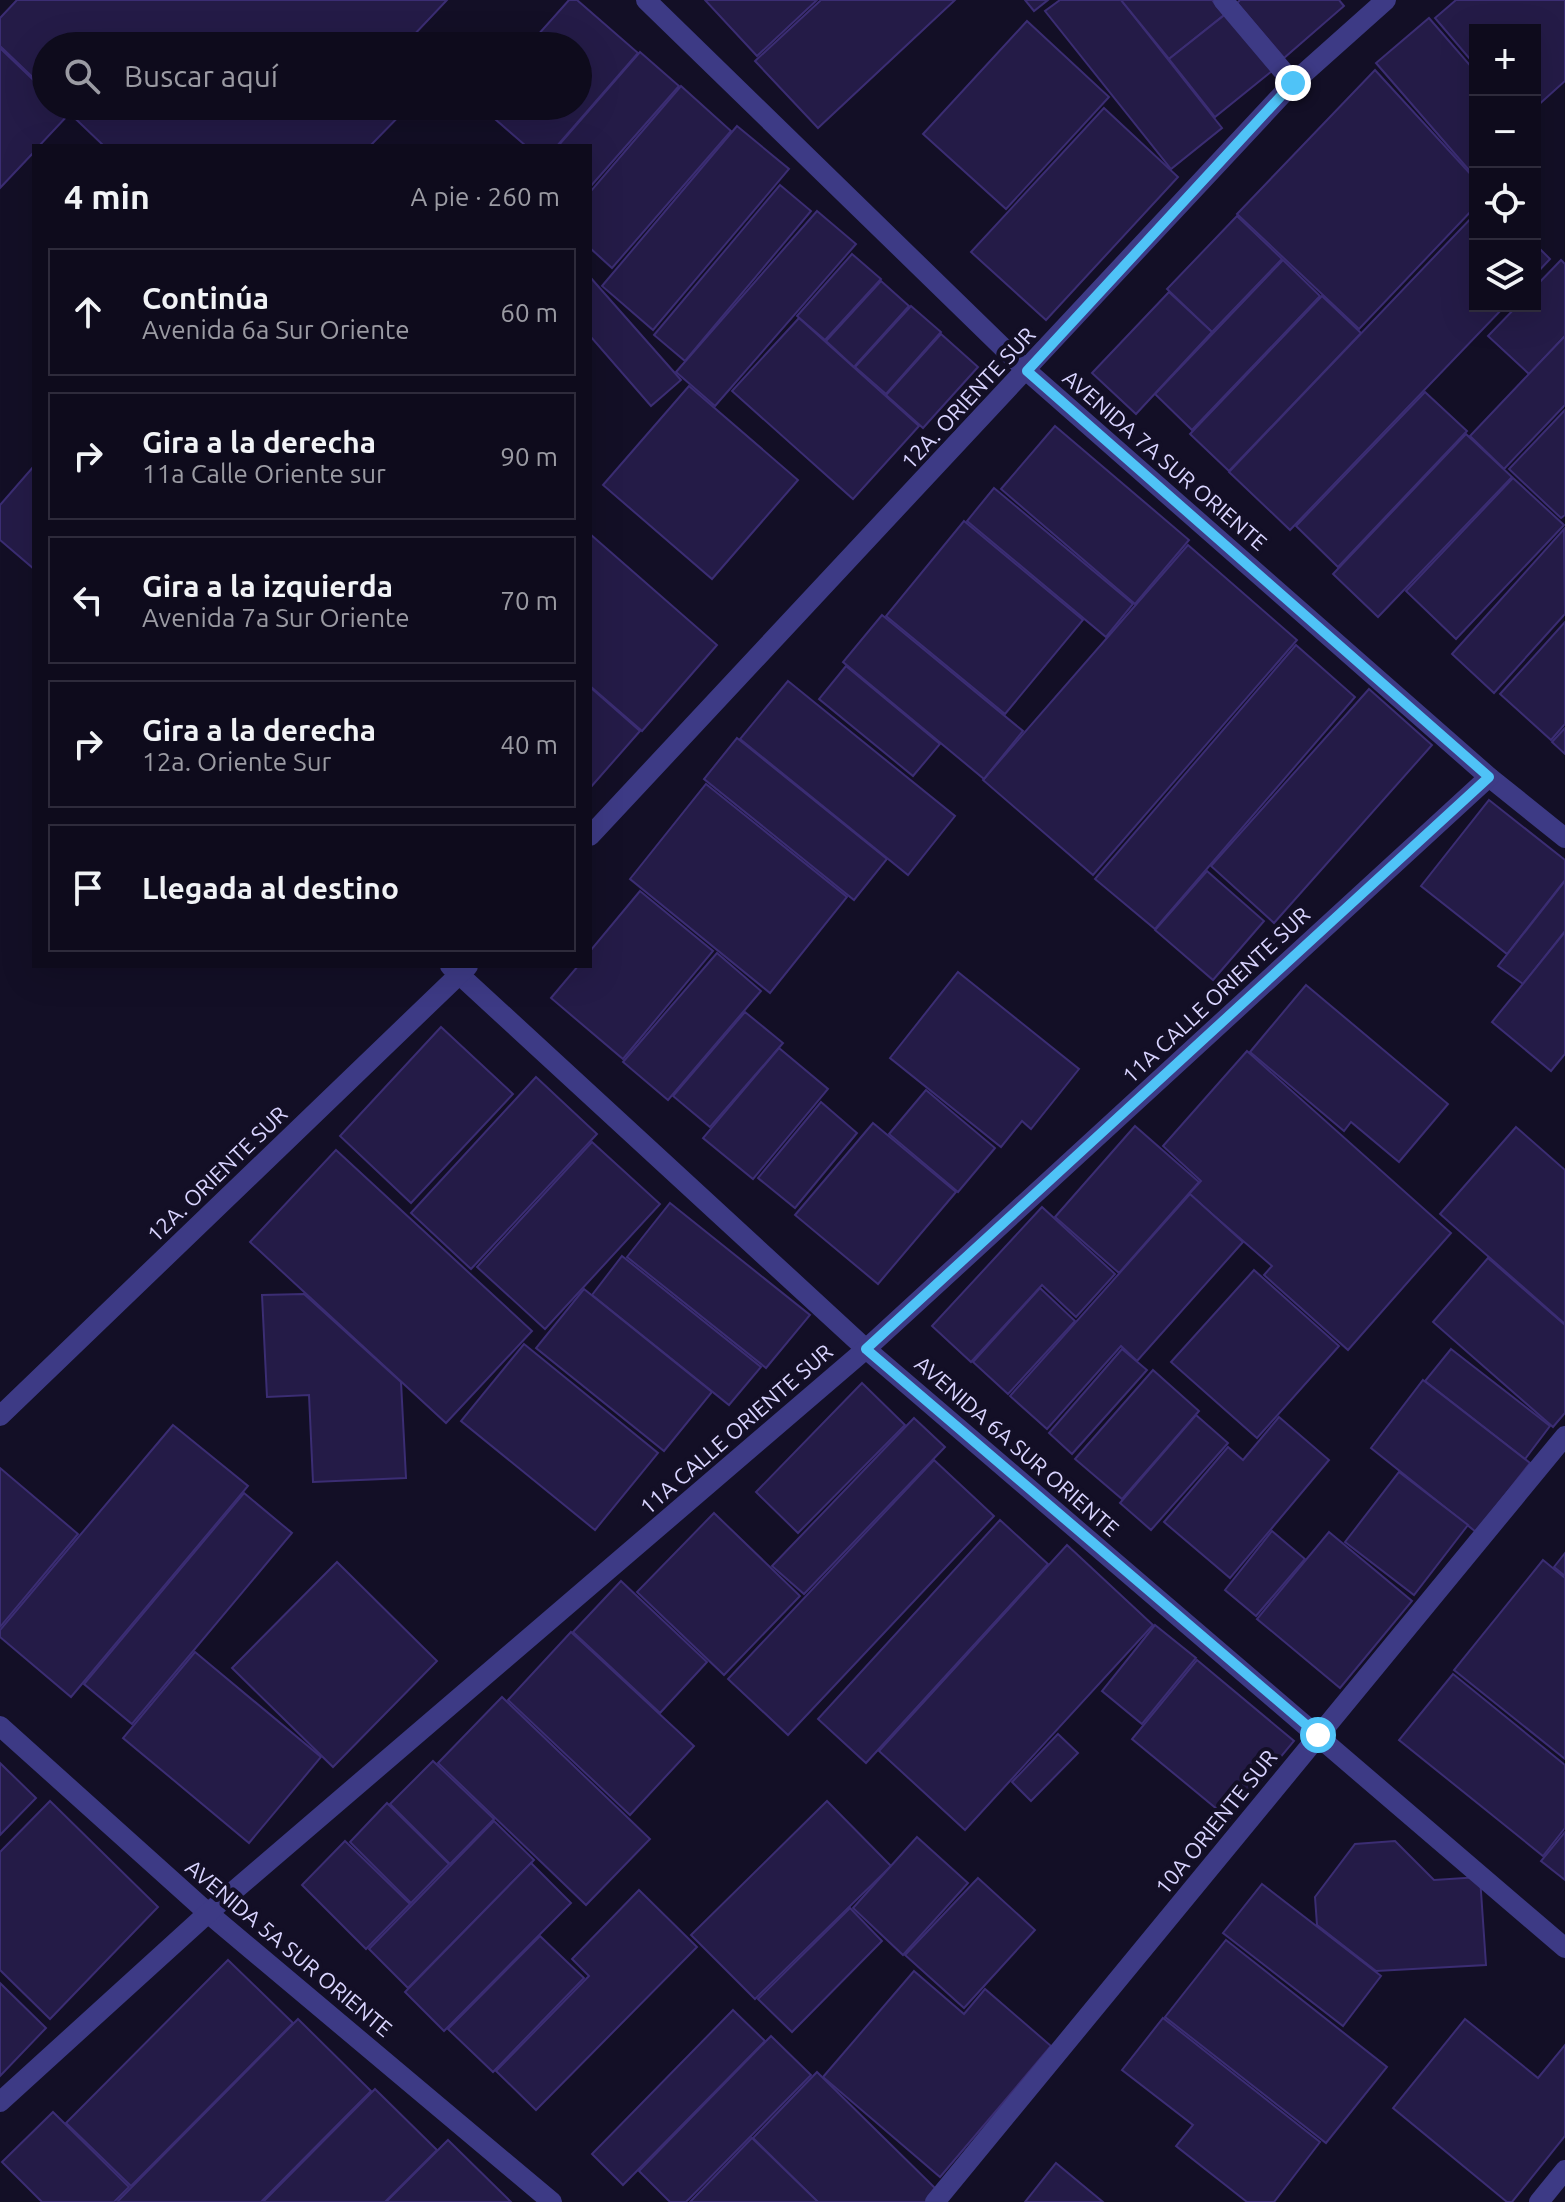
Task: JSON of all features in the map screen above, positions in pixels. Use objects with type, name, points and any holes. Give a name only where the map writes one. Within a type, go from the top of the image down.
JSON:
[{"type":"street","name":"AVENIDA 7A SUR ORIENTE","points":[[646,0],[1027,371],[1489,777],[1565,838]]},
{"type":"street","points":[[1223,0],[1293,83]]},
{"type":"street","name":"12A. ORIENTE SUR","points":[[592,834],[1293,83],[1386,0]]},
{"type":"street","name":"11A CALLE ORIENTE SUR","points":[[0,2102],[208,1913],[866,1349],[1489,777]]},
{"type":"street","name":"12A. ORIENTE SUR","points":[[0,1416],[459,969]]},
{"type":"street","name":"AVENIDA 6A SUR ORIENTE","points":[[459,969],[866,1349],[1565,1948]]},
{"type":"street","name":"10A ORIENTE SUR","points":[[935,2202],[1565,1436]]},
{"type":"street","name":"AVENIDA 5A SUR ORIENTE","points":[[0,1726],[208,1913],[552,2202]]},
{"type":"street","points":[[1539,2202],[1565,2170]]},
{"type":"building","points":[[17,0],[447,0],[417,32],[32,32],[32,77],[0,46],[0,18]]},
{"type":"building","points":[[569,0],[577,0],[638,53],[592,106],[592,32],[540,32]]},
{"type":"building","points":[[705,0],[817,0],[757,56]]},
{"type":"building","points":[[821,0],[955,0],[818,128],[755,61]]},
{"type":"building","points":[[1025,0],[1048,0],[1034,11]]},
{"type":"building","points":[[1060,0],[1121,0],[1222,128],[1171,169],[1045,11]]},
{"type":"building","points":[[1121,0],[1212,0],[1224,15],[1169,59]]},
{"type":"building","points":[[1240,0],[1339,0],[1344,6],[1284,58],[1237,3]]},
{"type":"building","points":[[1456,0],[1565,0],[1565,81],[1541,103],[1541,24],[1469,24],[1469,58],[1435,18]]},
{"type":"building","points":[[1227,13],[1272,71],[1215,117],[1169,59]]},
{"type":"building","points":[[1429,18],[1469,64],[1469,170],[1376,63]]},
{"type":"building","points":[[1027,21],[1109,97],[1006,209],[923,134]]},
{"type":"building","points":[[0,48],[32,79],[32,120],[63,120],[41,144],[32,144],[32,154],[0,188]]},
{"type":"building","points":[[640,52],[679,86],[592,185],[592,144],[560,144],[581,120],[592,120],[592,107]]},
{"type":"building","points":[[1375,70],[1469,172],[1469,213],[1359,329],[1237,214]]},
{"type":"building","points":[[681,86],[731,131],[612,268],[592,250],[592,190]]},
{"type":"building","points":[[1104,108],[1178,177],[1046,320],[971,252]]},
{"type":"building","points":[[77,120],[395,120],[372,144],[102,144]]},
{"type":"building","points":[[496,120],[580,120],[559,144],[524,144]]},
{"type":"building","points":[[737,126],[789,169],[653,330],[602,286]]},
{"type":"building","points":[[780,185],[811,211],[685,361],[654,335]]},
{"type":"building","points":[[817,211],[856,244],[715,406],[676,372]]},
{"type":"building","points":[[1237,216],[1282,259],[1212,332],[1167,289]]},
{"type":"building","points":[[1469,220],[1469,312],[1499,312],[1290,530],[1229,472]]},
{"type":"building","points":[[1541,250],[1550,259],[1541,269]]},
{"type":"building","points":[[852,254],[881,279],[825,340],[797,316]]},
{"type":"building","points":[[1283,260],[1320,296],[1192,430],[1155,394]]},
{"type":"building","points":[[1561,260],[1565,264],[1565,336],[1529,374],[1488,336],[1511,312],[1541,312],[1541,281]]},
{"type":"building","points":[[592,279],[681,380],[651,406],[592,338]]},
{"type":"building","points":[[881,281],[909,306],[854,367],[826,341]]},
{"type":"building","points":[[1169,292],[1212,332],[1136,414],[1092,373]]},
{"type":"building","points":[[1322,296],[1361,333],[1229,471],[1190,434]]},
{"type":"building","points":[[911,306],[941,332],[886,394],[855,367]]},
{"type":"building","points":[[799,318],[919,426],[853,499],[732,391]]},
{"type":"building","points":[[941,334],[978,367],[923,428],[886,395]]},
{"type":"building","points":[[1565,336],[1565,405],[1504,469],[1470,436]]},
{"type":"building","points":[[689,386],[798,480],[712,579],[603,485]]},
{"type":"building","points":[[1425,392],[1467,431],[1338,567],[1296,526]]},
{"type":"building","points":[[1565,410],[1565,515],[1561,518],[1509,469]]},
{"type":"building","points":[[1055,426],[1189,540],[1135,604],[1001,489]]},
{"type":"building","points":[[1466,434],[1512,477],[1378,617],[1333,574]]},
{"type":"building","points":[[32,468],[32,567],[0,540],[0,505]]},
{"type":"building","points":[[1513,478],[1564,525],[1456,639],[1406,591]]},
{"type":"building","points":[[994,488],[1133,604],[1106,637],[967,521]]},
{"type":"building","points":[[964,521],[1083,620],[1005,714],[886,616]]},
{"type":"building","points":[[1564,529],[1565,614],[1494,693],[1452,654]]},
{"type":"building","points":[[592,536],[717,645],[642,731],[592,688]]},
{"type":"building","points":[[1188,545],[1297,640],[1093,875],[983,780]]},
{"type":"building","points":[[882,615],[1023,731],[984,779],[843,662]]},
{"type":"building","points":[[1565,622],[1565,724],[1551,740],[1500,694]]},
{"type":"building","points":[[1296,645],[1355,697],[1155,929],[1095,879]]},
{"type":"building","points":[[846,666],[940,744],[913,776],[819,699]]},
{"type":"building","points":[[788,681],[955,816],[908,875],[740,739]]},
{"type":"building","points":[[592,689],[640,731],[592,786]]},
{"type":"building","points":[[1369,689],[1432,745],[1274,923],[1211,866]]},
{"type":"building","points":[[1565,728],[1565,754],[1552,742]]},
{"type":"building","points":[[737,738],[887,859],[854,900],[704,779]]},
{"type":"building","points":[[706,784],[847,897],[770,993],[630,879]]},
{"type":"building","points":[[1489,800],[1565,860],[1565,880],[1507,954],[1421,886]]},
{"type":"building","points":[[1207,871],[1264,921],[1213,980],[1155,930]]},
{"type":"building","points":[[1565,881],[1565,931],[1523,984],[1498,966]]},
{"type":"building","points":[[640,891],[713,951],[623,1059],[551,998],[576,968],[592,968],[592,949]]},
{"type":"building","points":[[1565,932],[1565,1054],[1551,1071],[1492,1022]]},
{"type":"building","points":[[717,953],[761,991],[668,1100],[623,1062]]},
{"type":"building","points":[[958,972],[1079,1069],[1031,1129],[1022,1121],[1001,1147],[890,1058]]},
{"type":"building","points":[[1306,985],[1448,1104],[1399,1162],[1351,1122],[1344,1131],[1250,1052]]},
{"type":"building","points":[[745,1012],[783,1043],[710,1127],[673,1096]]},
{"type":"building","points":[[441,1027],[513,1094],[411,1203],[340,1136]]},
{"type":"building","points":[[779,1048],[828,1089],[753,1179],[703,1138]]},
{"type":"building","points":[[1247,1051],[1451,1233],[1348,1350],[1264,1275],[1272,1266],[1189,1194],[1201,1181],[1163,1146]]},
{"type":"building","points":[[536,1077],[597,1134],[471,1269],[411,1213]]},
{"type":"building","points":[[926,1090],[995,1148],[958,1192],[889,1134]]},
{"type":"building","points":[[821,1102],[857,1133],[795,1208],[758,1178]]},
{"type":"building","points":[[873,1123],[956,1192],[878,1284],[795,1215]]},
{"type":"building","points":[[1135,1126],[1199,1182],[1119,1273],[1055,1217]]},
{"type":"building","points":[[1516,1127],[1565,1170],[1565,1324],[1440,1214]]},
{"type":"building","points":[[592,1142],[660,1204],[545,1329],[477,1267]]},
{"type":"building","points":[[336,1150],[532,1331],[446,1423],[250,1242]]},
{"type":"building","points":[[1190,1194],[1243,1242],[1137,1361],[1121,1346],[1047,1429],[1010,1396]]},
{"type":"building","points":[[670,1203],[810,1315],[766,1368],[627,1257]]},
{"type":"building","points":[[1042,1207],[1115,1274],[1076,1317],[1042,1285],[971,1362],[932,1326]]},
{"type":"building","points":[[622,1256],[761,1367],[729,1405],[592,1295]]},
{"type":"building","points":[[1488,1258],[1565,1325],[1565,1413],[1553,1427],[1433,1322]]},
{"type":"building","points":[[1254,1270],[1339,1346],[1257,1438],[1171,1362]]},
{"type":"building","points":[[1040,1288],[1075,1321],[1008,1394],[973,1362]]},
{"type":"building","points":[[584,1289],[712,1392],[664,1451],[536,1348]]},
{"type":"building","points":[[304,1294],[401,1382],[406,1478],[313,1482],[309,1395],[267,1397],[262,1295]]},
{"type":"building","points":[[524,1344],[658,1453],[595,1530],[461,1421]]},
{"type":"building","points":[[1122,1349],[1147,1370],[1072,1454],[1049,1433]]},
{"type":"building","points":[[1451,1349],[1550,1426],[1525,1459],[1425,1381]]},
{"type":"building","points":[[1153,1370],[1199,1411],[1122,1499],[1075,1459]]},
{"type":"building","points":[[1423,1380],[1530,1463],[1476,1532],[1371,1448]]},
{"type":"building","points":[[862,1383],[905,1425],[798,1533],[756,1492]]},
{"type":"building","points":[[1196,1415],[1228,1443],[1151,1530],[1120,1503]]},
{"type":"building","points":[[1279,1417],[1329,1460],[1230,1578],[1164,1522],[1228,1447],[1243,1460]]},
{"type":"building","points":[[914,1418],[945,1447],[804,1594],[772,1566]]},
{"type":"building","points":[[173,1425],[248,1486],[71,1697],[0,1637],[0,1630]]},
{"type":"building","points":[[934,1460],[994,1516],[788,1735],[728,1679]]},
{"type":"building","points":[[0,1468],[78,1534],[0,1627]]},
{"type":"building","points":[[1399,1472],[1468,1525],[1414,1595],[1345,1542]]},
{"type":"building","points":[[244,1493],[292,1533],[132,1724],[84,1684]]},
{"type":"building","points":[[714,1513],[800,1596],[724,1675],[637,1592]]},
{"type":"building","points":[[1000,1520],[1048,1564],[866,1763],[818,1719]]},
{"type":"building","points":[[1272,1531],[1305,1559],[1256,1616],[1225,1590]]},
{"type":"building","points":[[1329,1532],[1412,1601],[1340,1688],[1257,1619]]},
{"type":"building","points":[[1067,1545],[1153,1625],[965,1830],[879,1751]]},
{"type":"building","points":[[1565,1553],[1565,1576],[1554,1567]]},
{"type":"building","points":[[1543,1560],[1565,1578],[1565,1759],[1454,1670]]},
{"type":"building","points":[[337,1562],[437,1661],[333,1767],[232,1668]]},
{"type":"building","points":[[621,1581],[707,1662],[660,1713],[573,1632]]},
{"type":"building","points":[[1155,1625],[1196,1658],[1142,1724],[1102,1691]]},
{"type":"building","points":[[571,1632],[694,1746],[630,1815],[508,1700]]},
{"type":"building","points":[[195,1652],[321,1757],[249,1843],[123,1738]]},
{"type":"building","points":[[1197,1660],[1294,1741],[1229,1819],[1132,1739]]},
{"type":"building","points":[[1453,1674],[1565,1765],[1565,1828],[1543,1856],[1399,1740]]},
{"type":"building","points":[[502,1697],[650,1839],[586,1905],[438,1763]]},
{"type":"building","points":[[1058,1734],[1078,1753],[1031,1801],[1012,1782]]},
{"type":"building","points":[[433,1761],[494,1819],[450,1864],[390,1804]]},
{"type":"building","points":[[0,1763],[36,1798],[0,1835]]},
{"type":"building","points":[[50,1801],[158,1907],[50,2019],[0,1970],[0,1852]]},
{"type":"building","points":[[827,1801],[891,1866],[755,1999],[691,1935]]},
{"type":"building","points":[[387,1803],[449,1864],[411,1903],[350,1842]]},
{"type":"building","points":[[494,1821],[534,1860],[408,1988],[369,1949]]},
{"type":"building","points":[[1565,1832],[1565,1880],[1541,1861]]},
{"type":"building","points":[[917,1837],[968,1883],[903,1955],[853,1908]]},
{"type":"building","points":[[345,1841],[410,1904],[366,1949],[302,1885]]},
{"type":"building","points":[[1395,1841],[1434,1880],[1480,1877],[1486,1965],[1376,1971],[1317,1925],[1315,1897],[1355,1844]]},
{"type":"building","points":[[531,1863],[571,1903],[444,2031],[405,1992]]},
{"type":"building","points":[[978,1878],[1035,1930],[964,2008],[905,1955]]},
{"type":"building","points":[[1262,1884],[1381,1976],[1343,2026],[1223,1933]]},
{"type":"building","points":[[639,1890],[697,1947],[536,2110],[496,2071],[589,1976],[572,1959]]},
{"type":"building","points":[[850,1908],[882,1941],[792,2032],[758,1999]]},
{"type":"building","points":[[540,1936],[584,1978],[493,2072],[448,2029]]},
{"type":"building","points":[[1226,1940],[1387,2067],[1326,2143],[1165,2017]]},
{"type":"building","points":[[228,1960],[293,2023],[131,2186],[66,2123]]},
{"type":"building","points":[[914,1971],[964,2014],[985,1989],[1051,2046],[940,2177],[823,2077]]},
{"type":"building","points":[[0,1983],[46,2028],[0,2076]]},
{"type":"building","points":[[733,2010],[765,2041],[623,2185],[592,2154]]},
{"type":"building","points":[[1163,2018],[1320,2142],[1274,2202],[1247,2202],[1176,2146],[1193,2125],[1122,2070]]},
{"type":"building","points":[[298,2019],[371,2091],[261,2202],[117,2202]]},
{"type":"building","points":[[1465,2019],[1538,2078],[1565,2045],[1565,2136],[1512,2202],[1507,2202],[1393,2108]]},
{"type":"building","points":[[771,2036],[811,2075],[686,2202],[670,2202],[639,2171]]},
{"type":"building","points":[[817,2072],[938,2191],[927,2202],[818,2202],[753,2138]]},
{"type":"building","points":[[375,2089],[437,2150],[385,2202],[263,2202]]},
{"type":"building","points":[[53,2112],[129,2187],[114,2202],[42,2202],[2,2162]]},
{"type":"building","points":[[752,2138],[818,2202],[690,2202]]},
{"type":"building","points":[[448,2140],[511,2202],[386,2202]]},
{"type":"building","points":[[1056,2163],[1103,2202],[1025,2202]]},
{"type":"route","points":[[1293,83],[1027,371],[1489,777],[866,1349],[1318,1735]]}]
